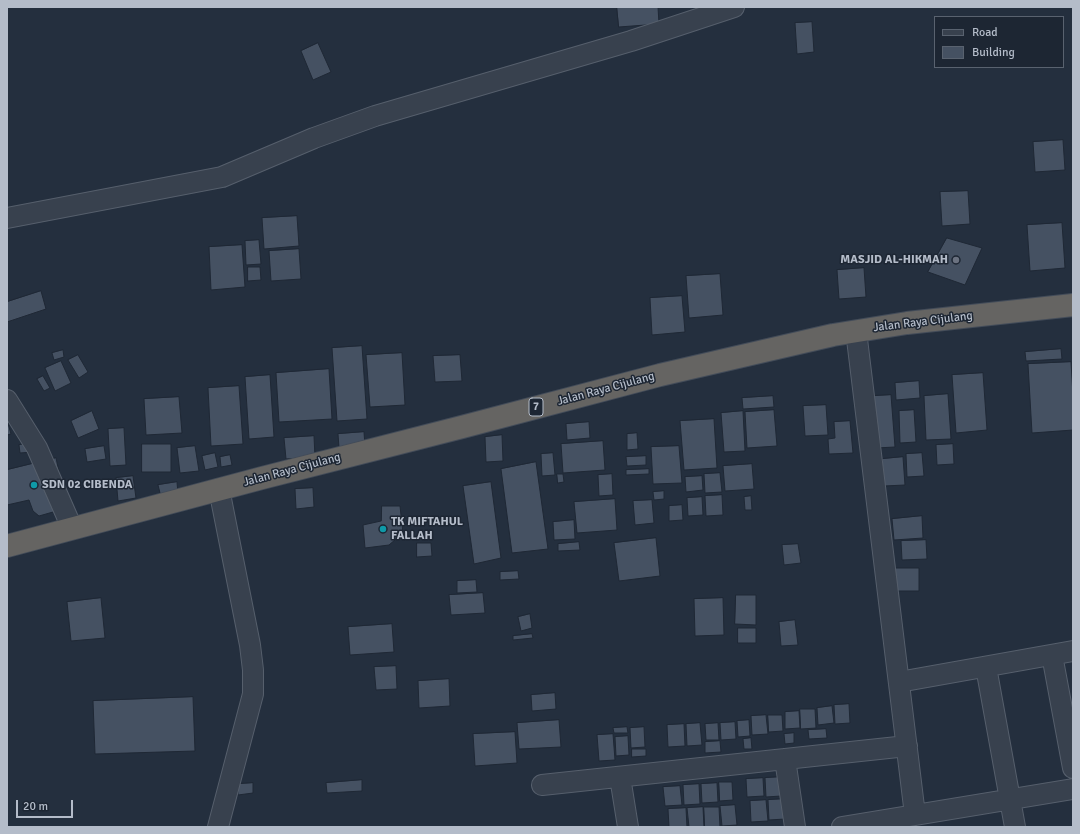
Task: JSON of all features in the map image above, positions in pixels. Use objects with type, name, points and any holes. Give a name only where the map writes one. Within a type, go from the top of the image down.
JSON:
[{"type":"highway","name":"Jalan Raya Cijulang","points":[[7,546],[219,489],[660,375],[833,335],[907,323],[1073,305]]},
{"type":"street","points":[[7,218],[222,177],[314,138],[375,116],[631,41],[734,7]]},
{"type":"street","points":[[856,331],[915,815]]},
{"type":"street","points":[[7,400],[36,448],[72,528]]},
{"type":"street","points":[[218,827],[253,694],[253,670],[250,645],[219,489]]},
{"type":"street","points":[[899,682],[1073,651]]},
{"type":"street","points":[[1052,655],[1073,768]]},
{"type":"street","points":[[986,667],[1015,827]]},
{"type":"street","points":[[542,785],[907,746]]},
{"type":"street","points":[[784,759],[795,827]]},
{"type":"street","points":[[620,777],[628,827]]},
{"type":"street","points":[[842,827],[1073,789]]},
{"type":"building","points":[[617,7],[658,7],[659,24],[619,27]]},
{"type":"building","points":[[812,22],[814,52],[797,54],[795,23]]},
{"type":"building","points":[[318,43],[331,72],[313,80],[301,51]]},
{"type":"building","points":[[1063,140],[1065,170],[1035,172],[1033,142]]},
{"type":"building","points":[[968,191],[970,224],[942,226],[940,192]]},
{"type":"building","points":[[297,216],[299,246],[264,249],[262,218]]},
{"type":"building","points":[[1062,223],[1065,268],[1030,271],[1027,225]]},
{"type":"building","name":"MASJID AL-HIKMAH","points":[[947,238],[982,248],[965,285],[928,272]]},
{"type":"building","points":[[259,240],[261,264],[246,265],[245,241]]},
{"type":"building","points":[[242,245],[245,287],[211,290],[209,247]]},
{"type":"building","points":[[299,249],[301,279],[271,281],[269,251]]},
{"type":"building","points":[[248,267],[260,267],[261,280],[248,281]]},
{"type":"building","points":[[864,268],[866,297],[839,299],[837,270]]},
{"type":"building","points":[[720,274],[723,315],[689,318],[686,276]]},
{"type":"building","points":[[41,291],[46,309],[7,322],[7,302]]},
{"type":"building","points":[[682,296],[685,332],[652,335],[650,298]]},
{"type":"building","points":[[362,346],[367,419],[337,421],[332,348]]},
{"type":"building","points":[[1061,349],[1062,359],[1026,361],[1025,352]]},
{"type":"building","points":[[63,350],[64,357],[54,360],[52,353]]},
{"type":"building","points":[[402,353],[405,405],[370,407],[366,355]]},
{"type":"building","points":[[78,355],[88,372],[79,378],[68,360]]},
{"type":"building","points":[[460,355],[462,381],[435,382],[433,356]]},
{"type":"building","points":[[61,361],[71,383],[55,391],[45,368]]},
{"type":"building","points":[[1071,362],[1073,430],[1032,433],[1028,364]]},
{"type":"building","points":[[329,369],[332,419],[279,422],[276,373]]},
{"type":"building","points":[[983,373],[987,430],[956,433],[952,375]]},
{"type":"building","points":[[270,375],[274,437],[249,439],[245,377]]},
{"type":"building","points":[[43,376],[50,388],[44,391],[37,379]]},
{"type":"building","points":[[919,381],[920,398],[896,400],[895,383]]},
{"type":"building","points":[[239,386],[243,444],[211,446],[208,388]]},
{"type":"building","points":[[948,394],[951,439],[926,440],[924,396]]},
{"type":"building","points":[[891,395],[895,447],[876,448],[873,396]]},
{"type":"building","points":[[773,396],[774,407],[743,409],[742,398]]},
{"type":"building","points":[[179,397],[182,433],[146,435],[144,399]]},
{"type":"building","points":[[826,405],[828,435],[805,436],[803,406]]},
{"type":"building","points":[[774,410],[777,446],[747,448],[745,412]]},
{"type":"building","points":[[914,410],[916,442],[900,443],[899,411]]},
{"type":"building","points":[[92,411],[99,429],[78,438],[71,421]]},
{"type":"building","points":[[743,411],[745,451],[724,452],[721,413]]},
{"type":"building","points":[[714,419],[717,468],[684,470],[680,421]]},
{"type":"building","points":[[7,420],[11,434],[7,435]]},
{"type":"building","points":[[850,421],[853,453],[829,454],[828,439],[835,438],[834,422]]},
{"type":"building","points":[[589,422],[590,438],[567,440],[566,424]]},
{"type":"building","points":[[124,428],[126,465],[110,466],[108,429]]},
{"type":"building","points":[[364,432],[365,446],[339,448],[338,434]]},
{"type":"building","points":[[637,433],[638,449],[627,450],[627,434]]},
{"type":"building","points":[[502,435],[503,461],[486,462],[485,437]]},
{"type":"building","points":[[314,436],[315,457],[286,459],[284,438]]},
{"type":"building","points":[[603,441],[605,470],[563,473],[561,444]]},
{"type":"building","points":[[31,443],[33,452],[20,453],[19,445]]},
{"type":"building","points":[[142,444],[171,444],[171,472],[142,472]]},
{"type":"building","points":[[953,444],[954,464],[937,465],[936,445]]},
{"type":"building","points":[[104,446],[106,459],[87,462],[85,449]]},
{"type":"building","points":[[195,446],[199,471],[180,473],[177,448]]},
{"type":"building","points":[[679,446],[682,483],[653,484],[651,447]]},
{"type":"building","points":[[215,453],[218,467],[205,470],[202,456]]},
{"type":"building","points":[[553,453],[555,475],[542,476],[541,454]]},
{"type":"building","points":[[922,453],[924,476],[907,477],[906,454]]},
{"type":"building","points":[[230,455],[232,465],[221,467],[220,457]]},
{"type":"building","points":[[646,456],[646,465],[627,466],[626,457]]},
{"type":"building","points":[[903,457],[905,485],[884,486],[882,459]]},
{"type":"building","name":"SDN 02 CIBENDA","points":[[56,458],[67,508],[39,516],[33,511],[29,500],[7,505],[7,470]]},
{"type":"building","points":[[536,462],[548,549],[512,553],[501,469]]},
{"type":"building","points":[[752,464],[754,489],[725,491],[723,466]]},
{"type":"building","points":[[649,469],[649,474],[626,475],[626,470]]},
{"type":"building","points":[[720,473],[722,492],[705,493],[704,474]]},
{"type":"building","points":[[557,474],[563,474],[564,482],[558,483]]},
{"type":"building","points":[[612,474],[613,495],[599,496],[598,475]]},
{"type":"building","points":[[133,476],[136,498],[118,501],[116,478]]},
{"type":"building","points":[[702,476],[703,490],[686,492],[685,477]]},
{"type":"building","points":[[177,482],[178,494],[161,497],[158,485]]},
{"type":"building","points":[[491,482],[501,558],[474,564],[463,486]]},
{"type":"building","points":[[313,488],[314,507],[296,509],[295,489]]},
{"type":"building","points":[[664,491],[664,499],[654,500],[653,492]]},
{"type":"building","points":[[722,495],[723,515],[706,516],[705,496]]},
{"type":"building","points":[[751,496],[752,510],[745,510],[744,497]]},
{"type":"building","points":[[702,497],[703,515],[688,516],[687,498]]},
{"type":"building","points":[[615,499],[617,530],[577,533],[574,502]]},
{"type":"building","points":[[652,500],[654,523],[635,525],[633,501]]},
{"type":"building","points":[[682,505],[683,520],[669,521],[669,506]]},
{"type":"building","name":"TK MIFTAHUL FALLAH","points":[[382,506],[400,506],[403,533],[389,545],[365,548],[363,525],[381,521]]},
{"type":"building","points":[[922,516],[923,538],[894,540],[892,519]]},
{"type":"building","points":[[574,520],[575,539],[554,540],[553,522]]},
{"type":"building","points":[[656,538],[660,576],[619,581],[614,543]]},
{"type":"building","points":[[926,540],[927,559],[902,560],[901,541]]},
{"type":"building","points":[[579,542],[580,550],[558,551],[558,544]]},
{"type":"building","points":[[417,543],[431,543],[432,556],[417,557]]},
{"type":"building","points":[[798,544],[801,563],[784,565],[782,545]]},
{"type":"building","points":[[894,568],[919,568],[919,591],[895,591]]},
{"type":"building","points":[[518,571],[519,579],[500,580],[500,572]]},
{"type":"building","points":[[476,580],[477,592],[457,593],[457,581]]},
{"type":"building","points":[[483,593],[485,613],[451,615],[449,595]]},
{"type":"building","points":[[736,595],[756,595],[756,625],[735,624]]},
{"type":"building","points":[[101,598],[105,638],[71,641],[67,602]]},
{"type":"building","points":[[723,598],[724,635],[695,636],[694,599]]},
{"type":"building","points":[[530,614],[532,628],[521,631],[518,617]]},
{"type":"building","points":[[795,620],[798,645],[781,646],[779,622]]},
{"type":"building","points":[[392,624],[394,652],[350,655],[348,627]]},
{"type":"building","points":[[738,628],[756,628],[756,643],[738,643]]},
{"type":"building","points":[[532,634],[533,638],[513,640],[513,636]]},
{"type":"building","points":[[396,666],[397,689],[376,690],[374,667]]},
{"type":"building","points":[[449,679],[450,706],[419,708],[418,681]]},
{"type":"building","points":[[555,693],[556,709],[532,711],[531,695]]},
{"type":"building","points":[[193,697],[195,751],[95,754],[93,701]]},
{"type":"building","points":[[849,704],[850,723],[835,724],[834,705]]},
{"type":"building","points":[[832,706],[834,723],[818,725],[817,708]]},
{"type":"building","points":[[800,709],[815,709],[816,728],[801,729]]},
{"type":"building","points":[[799,711],[800,728],[785,729],[785,712]]},
{"type":"building","points":[[766,715],[768,734],[752,735],[751,716]]},
{"type":"building","points":[[768,715],[782,715],[783,731],[769,732]]},
{"type":"building","points":[[559,720],[561,747],[519,749],[517,723]]},
{"type":"building","points":[[749,720],[750,736],[738,737],[737,721]]},
{"type":"building","points":[[735,722],[736,739],[721,740],[720,723]]},
{"type":"building","points":[[700,723],[702,745],[687,746],[686,724]]},
{"type":"building","points":[[718,723],[719,740],[706,740],[705,724]]},
{"type":"building","points":[[684,724],[685,746],[668,747],[667,725]]},
{"type":"building","points":[[627,727],[628,733],[614,733],[613,728]]},
{"type":"building","points":[[644,727],[645,747],[631,748],[630,728]]},
{"type":"building","points":[[826,729],[827,738],[809,739],[808,730]]},
{"type":"building","points":[[515,732],[517,763],[475,766],[473,734]]},
{"type":"building","points":[[794,733],[794,743],[785,744],[784,734]]},
{"type":"building","points":[[613,734],[615,760],[599,761],[597,735]]},
{"type":"building","points":[[628,736],[629,755],[616,756],[615,737]]},
{"type":"building","points":[[751,738],[752,749],[744,749],[743,739]]},
{"type":"building","points":[[720,741],[721,752],[705,753],[705,742]]},
{"type":"building","points":[[632,749],[646,749],[646,756],[632,757]]},
{"type":"building","points":[[780,777],[781,796],[766,797],[765,778]]},
{"type":"building","points":[[763,778],[764,796],[747,797],[746,779]]},
{"type":"building","points":[[362,780],[362,791],[327,793],[326,783]]},
{"type":"building","points":[[719,782],[732,782],[733,800],[720,801]]},
{"type":"building","points":[[253,783],[253,793],[238,795],[238,784]]},
{"type":"building","points":[[717,783],[718,802],[702,803],[701,784]]},
{"type":"building","points":[[699,784],[700,804],[684,805],[683,785]]},
{"type":"building","points":[[680,786],[682,805],[665,806],[663,787]]},
{"type":"building","points":[[783,799],[785,819],[769,820],[768,800]]},
{"type":"building","points":[[766,800],[768,821],[751,822],[750,801]]},
{"type":"building","points":[[735,805],[737,825],[722,826],[720,806]]},
{"type":"building","points":[[703,807],[704,827],[689,827],[687,808]]},
{"type":"building","points":[[704,807],[719,807],[720,827],[705,827]]},
{"type":"building","points":[[686,808],[687,827],[669,827],[668,809]]},
{"type":"place","name":"MASJID AL-HIKMAH","points":[[956,260]]},
{"type":"place","name":"SDN 02 CIBENDA","points":[[34,485]]},
{"type":"place","name":"TK MIFTAHUL FALLAH","points":[[383,529]]}]
